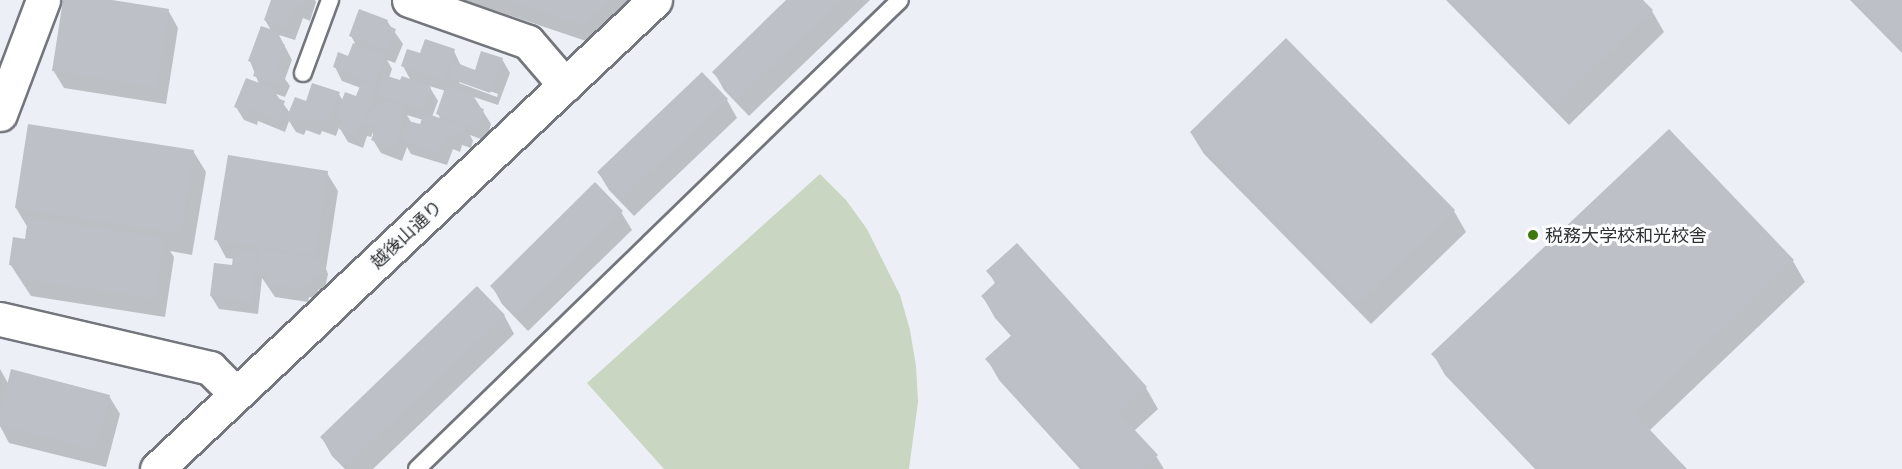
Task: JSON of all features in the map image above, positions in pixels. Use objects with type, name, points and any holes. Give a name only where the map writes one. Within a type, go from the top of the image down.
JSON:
[{"type":"street","points":[[0,114],[43,0]]},
{"type":"street","points":[[410,0],[528,42],[565,85]]},
{"type":"street","name":"越後山通り","points":[[157,469],[655,0]]},
{"type":"street","points":[[0,319],[210,368],[236,394]]},
{"type":"lane","points":[[303,73],[330,0]]},
{"type":"lane","points":[[417,469],[900,0]]},
{"type":"green space","points":[[820,174],[846,200],[867,229],[900,295],[910,330],[916,366],[918,402],[909,469],[664,469],[587,383]]},
{"type":"building","points":[[63,0],[112,0],[169,9],[156,87],[52,71]]},
{"type":"building","points":[[271,0],[306,0],[303,8],[295,5],[287,28],[264,20]]},
{"type":"building","points":[[507,0],[610,0],[582,26]]},
{"type":"building","points":[[786,0],[841,0],[738,99],[712,72]]},
{"type":"building","points":[[1452,0],[1643,0],[1653,10],[1556,105]]},
{"type":"building","points":[[1857,0],[1902,0],[1902,46]]},
{"type":"building","points":[[359,9],[388,20],[386,25],[396,29],[388,50],[349,36]]},
{"type":"building","points":[[261,26],[279,32],[276,41],[285,45],[277,69],[283,71],[278,85],[253,76],[257,65],[248,61]]},
{"type":"building","points":[[1286,38],[1455,210],[1358,304],[1190,132]]},
{"type":"building","points":[[425,39],[455,49],[444,81],[401,66],[407,49],[420,53]]},
{"type":"building","points":[[353,43],[385,55],[374,83],[333,67],[338,52],[348,56]]},
{"type":"building","points":[[481,51],[503,58],[490,93],[448,78],[454,62],[475,70]]},
{"type":"building","points":[[702,72],[728,99],[622,199],[597,172]]},
{"type":"building","points":[[384,75],[400,80],[402,76],[431,87],[423,110],[377,94]]},
{"type":"building","points":[[246,78],[275,89],[272,96],[285,101],[277,120],[251,109],[249,113],[234,107]]},
{"type":"building","points":[[362,81],[377,86],[363,124],[360,123],[355,135],[339,129],[342,118],[336,116],[345,92],[356,96]]},
{"type":"building","points":[[312,83],[340,92],[328,123],[315,118],[313,123],[299,118],[297,123],[286,119],[295,97],[306,101]]},
{"type":"building","points":[[446,85],[475,95],[471,105],[484,109],[478,128],[436,114]]},
{"type":"building","points":[[381,99],[405,107],[399,125],[402,126],[394,148],[371,140],[376,127],[366,124],[372,108],[377,110]]},
{"type":"building","points":[[424,113],[466,126],[463,135],[455,132],[452,139],[445,137],[440,153],[402,140],[408,121],[420,124]]},
{"type":"building","points":[[28,124],[194,150],[181,234],[15,208]]},
{"type":"building","points":[[1669,129],[1794,260],[1634,413],[1687,469],[1541,469],[1431,354]]},
{"type":"building","points":[[228,155],[328,171],[315,255],[214,240]]},
{"type":"building","points":[[595,182],[623,211],[517,314],[490,286]]},
{"type":"building","points":[[28,217],[164,238],[155,299],[19,278],[21,267],[9,265],[13,237],[25,239]]},
{"type":"building","points":[[1017,243],[1147,387],[1119,413],[1158,455],[1142,469],[1085,469],[985,359],[1014,333],[981,296],[996,282],[986,271]]},
{"type":"building","points":[[234,248],[257,251],[251,301],[210,296],[214,263],[232,265]]},
{"type":"building","points":[[260,249],[321,259],[318,275],[311,277],[310,286],[302,285],[301,289],[266,284],[268,273],[256,271]]},
{"type":"building","points":[[477,286],[505,315],[347,466],[320,437]]},
{"type":"building","points":[[11,369],[110,395],[96,450],[0,425],[0,414]]},
{"type":"place","name":"税務大学校和光校舎","points":[[1533,235]]}]
